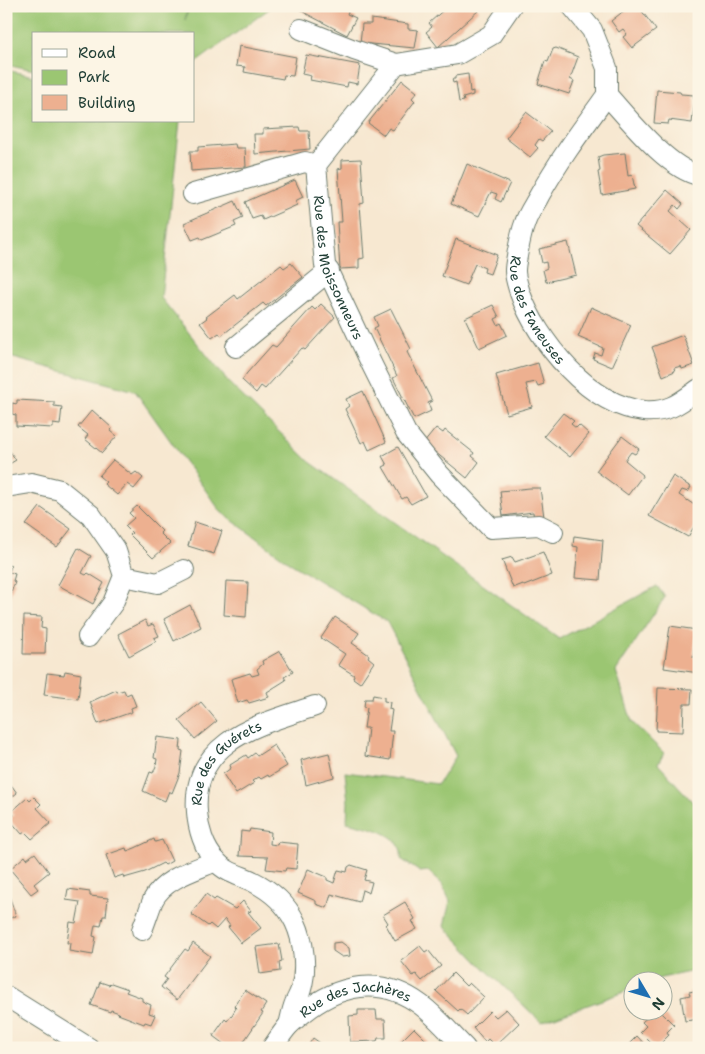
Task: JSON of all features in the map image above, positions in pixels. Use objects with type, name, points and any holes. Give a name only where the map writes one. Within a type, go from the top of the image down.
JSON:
[{"type":"street","points":[[301,29],[396,64],[458,54],[491,35],[511,6]]},
{"type":"street","points":[[572,6],[592,30],[598,45],[607,68],[607,95],[654,148],[690,174],[699,175]]},
{"type":"street","points":[[193,194],[305,162],[316,165],[396,64]]},
{"type":"street","name":"Rue des Faneuses","points":[[607,95],[556,164],[525,222],[515,271],[519,288],[535,327],[553,351],[573,374],[610,400],[644,411],[656,410],[679,404],[699,389]]},
{"type":"street","name":"Rue des Moissonneurs","points":[[316,165],[325,265],[406,433],[439,474],[492,528],[539,525],[553,532]]},
{"type":"street","points":[[236,347],[329,271]]},
{"type":"street","points":[[6,487],[31,483],[60,490],[91,515],[116,552],[124,576],[113,603],[88,637]]},
{"type":"street","points":[[124,576],[158,583],[184,570]]},
{"type":"street","name":"Rue des Guérets","points":[[289,1025],[294,1004],[301,990],[303,976],[303,949],[296,924],[280,900],[265,888],[233,873],[216,861],[206,848],[196,802],[199,786],[206,767],[215,754],[228,741],[240,733],[315,706]]},
{"type":"street","points":[[142,930],[154,899],[160,890],[188,872],[216,861]]},
{"type":"street","name":"Rue des Jachères","points":[[272,1048],[289,1025],[314,1004],[345,989],[372,986],[390,989],[407,996],[421,1005],[465,1048]]},
{"type":"street","points":[[6,996],[89,1048]]},
{"type":"green space","points":[[6,6],[188,6],[185,20],[189,6],[273,6],[195,63],[195,32],[32,32],[32,70],[6,64]]},
{"type":"green space","points":[[6,70],[32,76],[32,122],[180,122],[161,298],[230,384],[310,462],[559,639],[657,586],[665,597],[616,671],[632,722],[664,753],[658,764],[699,809],[699,970],[672,976],[672,972],[622,972],[622,993],[541,1022],[479,963],[444,926],[450,901],[442,884],[428,871],[420,872],[401,859],[401,850],[390,837],[382,832],[347,822],[348,802],[345,772],[438,784],[456,756],[387,622],[290,563],[221,512],[135,391],[6,356]]},
{"type":"building","points":[[299,6],[343,6],[349,10],[347,14],[356,18],[347,35],[305,13],[298,8]]},
{"type":"building","points":[[448,6],[475,6],[479,10],[438,47],[426,32],[432,27],[429,23]]},
{"type":"building","points":[[630,6],[638,6],[656,30],[632,48],[623,37],[627,34],[623,29],[619,32],[611,21]]},
{"type":"building","points":[[371,19],[408,24],[408,29],[418,30],[415,48],[360,43],[362,24],[371,24]]},
{"type":"building","points":[[239,46],[296,57],[293,76],[284,75],[283,79],[244,72],[245,67],[236,66]]},
{"type":"building","points":[[556,48],[578,57],[570,79],[574,81],[569,94],[538,84],[545,61],[548,62],[553,49]]},
{"type":"building","points":[[306,55],[360,65],[357,84],[348,82],[347,87],[310,80],[311,76],[302,74]]},
{"type":"building","points":[[468,74],[470,92],[473,91],[473,95],[463,98],[464,101],[459,102],[456,82],[453,83],[452,79],[455,79],[455,76]]},
{"type":"building","points":[[402,80],[417,92],[412,98],[415,101],[393,130],[389,128],[384,135],[368,123]]},
{"type":"building","points":[[657,90],[694,95],[692,123],[669,120],[668,124],[654,123]]},
{"type":"building","points":[[526,112],[551,131],[542,141],[539,139],[535,145],[538,148],[530,157],[506,138]]},
{"type":"building","points":[[299,127],[300,131],[309,131],[310,149],[255,154],[254,134],[263,134],[263,129]]},
{"type":"building","points":[[235,144],[236,148],[245,148],[246,167],[191,171],[190,151],[198,151],[198,147]]},
{"type":"building","points":[[625,153],[628,176],[632,175],[635,189],[602,195],[598,172],[600,171],[598,157]]},
{"type":"building","points":[[361,159],[364,203],[360,204],[364,258],[359,259],[359,268],[340,269],[337,222],[342,222],[338,169],[342,168],[342,160]]},
{"type":"building","points":[[467,164],[510,183],[501,202],[495,199],[497,194],[491,192],[479,216],[451,204]]},
{"type":"building","points":[[295,180],[303,197],[295,201],[297,205],[263,220],[261,216],[252,219],[245,202]]},
{"type":"building","points":[[667,190],[683,204],[679,209],[675,205],[670,211],[691,230],[670,254],[636,226]]},
{"type":"building","points":[[235,201],[243,218],[234,222],[236,226],[202,240],[200,237],[192,240],[184,223]]},
{"type":"building","points":[[456,239],[497,255],[490,274],[484,272],[485,268],[475,264],[466,285],[442,276]]},
{"type":"building","points":[[568,242],[576,275],[546,282],[543,270],[547,268],[546,262],[542,263],[539,249]]},
{"type":"building","points":[[291,263],[303,277],[266,306],[263,303],[221,336],[219,333],[212,338],[200,323],[235,295],[238,299],[281,265],[284,268]]},
{"type":"building","points":[[321,304],[335,317],[305,350],[302,348],[265,389],[261,386],[256,393],[242,380],[247,373],[272,345],[276,347],[312,307],[315,310]]},
{"type":"building","points":[[493,305],[499,317],[495,319],[498,325],[501,323],[507,335],[479,348],[465,318]]},
{"type":"building","points":[[591,307],[631,325],[612,367],[593,359],[595,353],[601,355],[603,348],[578,337]]},
{"type":"building","points":[[391,309],[411,349],[407,352],[432,401],[428,403],[431,411],[414,419],[393,378],[397,376],[374,328],[378,326],[374,317]]},
{"type":"building","points":[[683,335],[694,365],[682,369],[681,366],[674,368],[675,371],[663,376],[652,347]]},
{"type":"building","points":[[538,363],[544,384],[538,386],[536,382],[526,384],[532,407],[507,414],[496,375]]},
{"type":"building","points":[[363,391],[386,442],[369,450],[365,441],[361,443],[345,409],[349,406],[346,399]]},
{"type":"building","points":[[17,400],[54,402],[54,406],[62,407],[60,425],[53,424],[53,428],[16,426],[16,415],[12,414],[12,403],[17,404]]},
{"type":"building","points":[[92,410],[112,428],[111,431],[117,436],[102,453],[85,439],[88,435],[78,427]]},
{"type":"building","points":[[563,413],[574,421],[571,424],[576,428],[579,425],[589,434],[570,457],[544,436]]},
{"type":"building","points":[[436,428],[443,433],[445,430],[474,453],[472,456],[479,462],[467,478],[424,443]]},
{"type":"building","points":[[622,436],[639,449],[635,454],[631,452],[625,460],[643,475],[628,495],[596,471]]},
{"type":"building","points":[[6,446],[16,460],[6,466]]},
{"type":"building","points":[[398,447],[426,496],[411,504],[406,497],[402,499],[383,467],[387,465],[382,456]]},
{"type":"building","points":[[113,460],[132,475],[136,472],[143,478],[134,489],[127,484],[117,495],[104,484],[106,482],[99,476]]},
{"type":"building","points":[[673,476],[691,487],[688,492],[682,490],[679,495],[699,508],[699,518],[688,537],[649,516]]},
{"type":"building","points":[[540,488],[544,517],[534,519],[533,512],[503,516],[500,491]]},
{"type":"building","points":[[137,506],[162,531],[160,533],[170,543],[153,558],[130,535],[132,533],[125,526],[134,518],[129,513]]},
{"type":"building","points":[[40,507],[71,529],[57,547],[26,525]]},
{"type":"building","points":[[195,522],[222,531],[214,554],[188,546]]},
{"type":"building","points":[[574,536],[603,540],[600,580],[575,578],[578,547],[573,546]]},
{"type":"building","points":[[78,548],[91,556],[82,573],[86,575],[88,573],[104,583],[93,604],[58,585]]},
{"type":"building","points":[[543,552],[552,575],[524,586],[523,584],[513,588],[502,560],[512,557],[515,562]]},
{"type":"building","points":[[6,564],[11,566],[9,572],[15,574],[13,581],[15,582],[6,606]]},
{"type":"building","points":[[226,581],[248,582],[246,617],[224,615]]},
{"type":"building","points":[[190,605],[201,627],[174,641],[164,619]]},
{"type":"building","points":[[24,616],[42,617],[41,628],[46,629],[45,654],[23,654]]},
{"type":"building","points":[[335,617],[359,633],[352,643],[369,655],[368,657],[374,662],[360,683],[353,678],[354,675],[338,665],[345,654],[321,638]]},
{"type":"building","points":[[145,620],[148,626],[153,624],[159,636],[154,638],[156,641],[129,656],[118,634]]},
{"type":"building","points":[[670,626],[697,630],[693,657],[699,658],[699,673],[664,668]]},
{"type":"building","points":[[280,651],[293,672],[284,677],[286,680],[267,692],[269,697],[249,703],[247,700],[238,703],[231,679],[250,673],[252,676],[259,674],[257,669],[263,664],[262,661]]},
{"type":"building","points":[[65,671],[81,674],[78,699],[44,695],[47,673],[64,675]]},
{"type":"building","points":[[658,688],[692,689],[691,704],[684,704],[683,732],[656,731]]},
{"type":"building","points":[[116,690],[117,692],[124,690],[126,695],[131,693],[136,706],[131,708],[132,712],[98,724],[90,702]]},
{"type":"building","points":[[373,695],[384,697],[384,701],[390,702],[389,709],[392,710],[389,731],[393,731],[390,760],[365,756],[368,728],[364,728],[367,708],[364,707],[365,699],[372,699]]},
{"type":"building","points":[[201,702],[217,721],[195,739],[179,720]]},
{"type":"building","points":[[157,737],[181,740],[180,750],[183,751],[180,773],[172,793],[169,791],[165,801],[143,791],[150,772],[153,773],[156,766],[157,759],[154,758]]},
{"type":"building","points":[[274,745],[287,766],[269,777],[268,775],[261,779],[259,777],[252,781],[254,783],[236,794],[223,774],[231,768],[230,765],[246,755],[248,758],[255,753],[257,756]]},
{"type":"building","points":[[329,753],[334,777],[306,785],[301,760]]},
{"type":"building","points":[[12,786],[17,793],[6,802],[6,790]]},
{"type":"building","points":[[34,797],[41,804],[37,808],[51,823],[32,839],[25,832],[22,834],[9,819],[14,815],[11,812],[27,798],[30,801]]},
{"type":"building","points":[[250,829],[271,832],[270,844],[277,845],[278,842],[298,844],[296,869],[286,868],[285,871],[266,869],[268,857],[239,856],[241,831],[249,832]]},
{"type":"building","points":[[154,839],[155,842],[162,840],[172,861],[165,865],[163,863],[145,872],[124,878],[123,875],[114,878],[106,855],[126,848],[127,851]]},
{"type":"building","points":[[35,853],[49,872],[34,884],[38,889],[31,894],[10,869],[25,856],[27,859]]},
{"type":"building","points":[[351,865],[367,870],[364,880],[372,882],[369,893],[362,890],[359,902],[331,894],[327,908],[316,904],[316,901],[298,893],[308,869],[327,877],[327,880],[334,883],[338,870],[347,872],[348,867]]},
{"type":"building","points":[[68,889],[90,892],[90,896],[108,898],[106,916],[103,916],[101,926],[95,925],[93,936],[96,937],[93,955],[69,951],[70,943],[67,943],[70,922],[76,923],[80,902],[66,900]]},
{"type":"building","points":[[7,890],[16,916],[7,919],[6,916]]},
{"type":"building","points":[[206,894],[214,900],[216,898],[235,909],[243,901],[251,911],[248,912],[261,928],[241,943],[228,927],[230,926],[225,919],[216,929],[210,924],[208,926],[191,914]]},
{"type":"building","points":[[405,902],[415,919],[412,921],[417,929],[395,941],[383,915]]},
{"type":"building","points":[[341,942],[349,948],[350,956],[342,957],[333,951],[333,943]]},
{"type":"building","points":[[193,943],[210,956],[177,1000],[161,987],[167,979],[164,977],[185,949],[188,951]]},
{"type":"building","points":[[279,944],[282,961],[279,962],[280,971],[260,974],[256,947]]},
{"type":"building","points":[[420,946],[425,952],[428,950],[441,966],[422,981],[416,974],[413,976],[401,961]]},
{"type":"building","points":[[453,973],[466,986],[469,983],[484,997],[467,1015],[460,1009],[458,1011],[436,991]]},
{"type":"building","points":[[100,982],[109,985],[111,983],[128,989],[126,992],[142,998],[142,1001],[151,1005],[149,1013],[155,1015],[151,1024],[145,1022],[144,1024],[111,1010],[110,1012],[91,1005]]},
{"type":"building","points":[[245,990],[266,1004],[261,1012],[263,1013],[242,1044],[239,1043],[235,1048],[229,1048],[213,1036],[225,1019],[227,1021],[232,1015],[236,1008],[234,1006]]},
{"type":"building","points":[[699,990],[699,1019],[685,1021],[681,997],[690,995],[689,992]]},
{"type":"building","points":[[506,1009],[519,1023],[495,1046],[488,1039],[485,1042],[473,1028],[490,1011],[496,1017]]},
{"type":"building","points":[[358,1010],[376,1010],[377,1019],[385,1019],[386,1038],[378,1038],[377,1041],[350,1042],[349,1016],[358,1015]]},
{"type":"building","points":[[642,1022],[671,1022],[674,1025],[667,1032],[669,1035],[656,1048],[640,1032],[646,1026]]},
{"type":"building","points":[[414,1028],[428,1042],[425,1045],[429,1048],[399,1048],[397,1045]]},
{"type":"building","points":[[637,1036],[648,1048],[625,1048]]},
{"type":"building","points":[[313,1038],[327,1048],[302,1048],[305,1044],[308,1046]]}]
